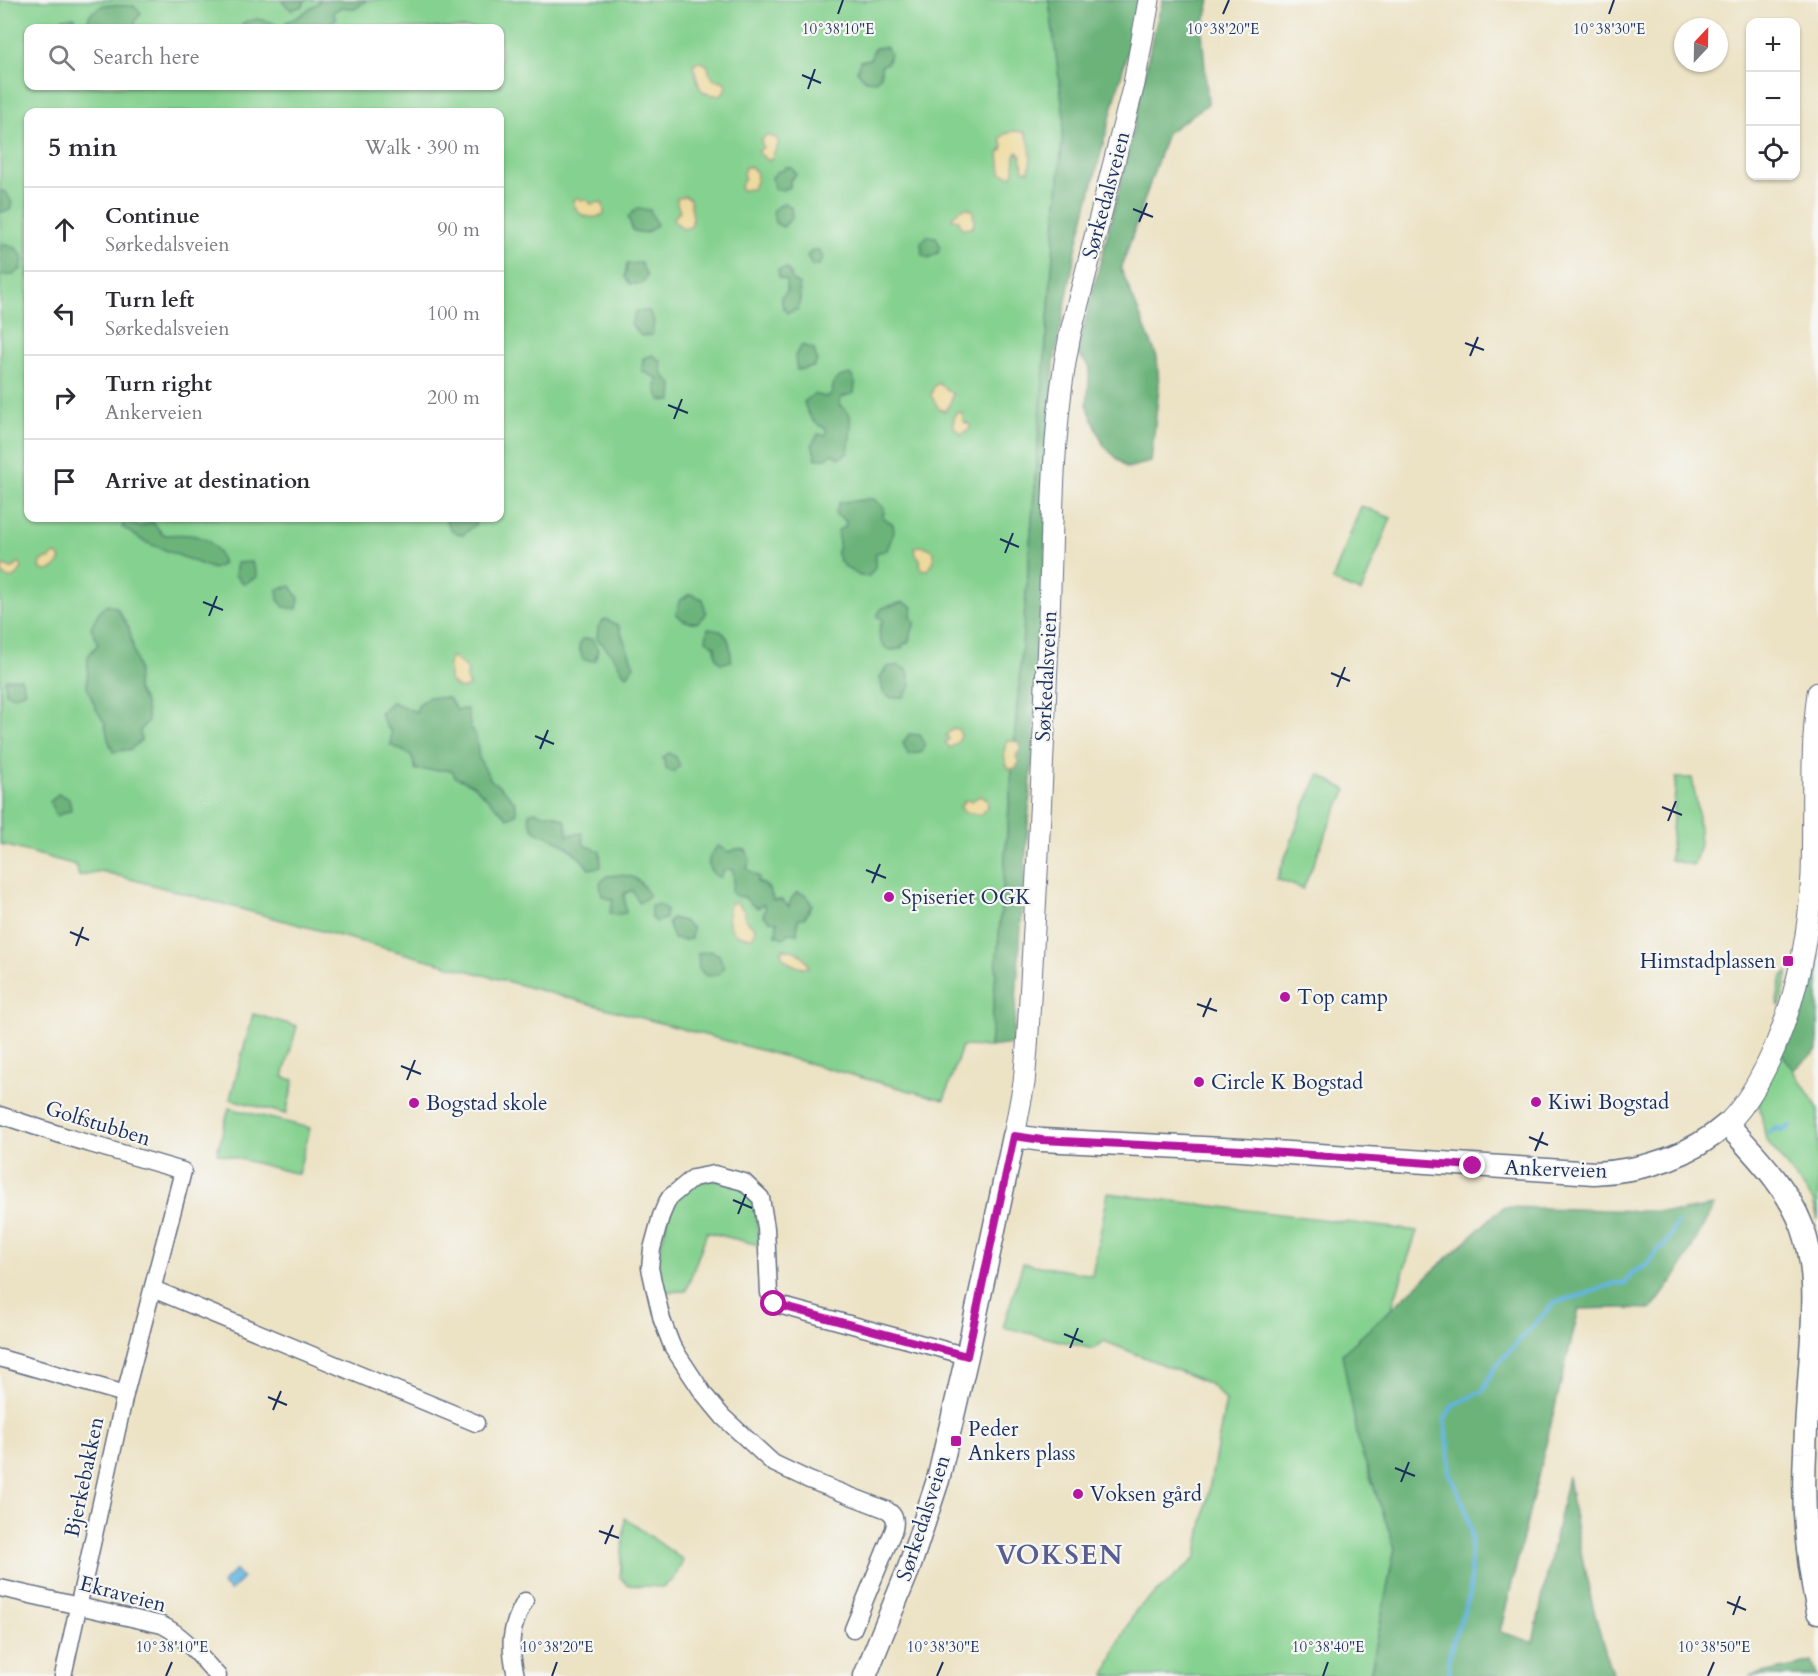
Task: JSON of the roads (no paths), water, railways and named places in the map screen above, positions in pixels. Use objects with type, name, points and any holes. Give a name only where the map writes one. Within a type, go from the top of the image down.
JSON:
[{"type":"main road","name":"Ankerveien","points":[[1014,1136],[1042,1140],[1242,1150],[1550,1171],[1604,1172],[1631,1170],[1663,1162],[1702,1143],[1727,1124]]},
{"type":"main road","points":[[1727,1124],[1772,1172],[1793,1205],[1807,1243],[1812,1266],[1816,1292],[1804,1497],[1807,1549],[1818,1612]]},
{"type":"main road","name":"Sørkedalsveien","points":[[865,1676],[905,1579],[925,1523],[944,1457],[1014,1136]]},
{"type":"street","name":"Sørkedalsveien","points":[[1014,1136],[1024,1083],[1027,1048],[1057,420],[1063,369],[1134,84],[1149,0]]},
{"type":"street","name":"Ankerveien","points":[[1727,1124],[1745,1104],[1759,1081],[1785,1020],[1797,980],[1808,921],[1812,874],[1814,738],[1818,693]]},
{"type":"street","name":"Golfstubben","points":[[0,1115],[183,1171]]},
{"type":"street","name":"Bjerkebakken","points":[[63,1676],[125,1394],[183,1171]]},
{"type":"street","name":"Sørkedalsveien","points":[[854,1629],[894,1529],[896,1521],[893,1514],[773,1463],[723,1417],[703,1393],[672,1346],[662,1320],[650,1268],[660,1216],[670,1197],[693,1178],[714,1174],[744,1182],[761,1198],[766,1228],[769,1293],[774,1304],[967,1356]]},
{"type":"street","points":[[153,1289],[476,1423]]},
{"type":"street","points":[[0,1358],[125,1394]]},
{"type":"street","name":"Ekraveien","points":[[0,1587],[162,1625],[190,1646],[218,1676]]},
{"type":"street","points":[[516,1676],[511,1652],[512,1634],[518,1613],[525,1601]]},
{"type":"water","points":[[235,1570],[243,1578],[230,1591],[222,1584]]},
{"type":"waterway","points":[[1770,1132],[1776,1128],[1781,1131],[1791,1126]]},
{"type":"waterway","points":[[1450,1676],[1448,1661],[1454,1637],[1470,1595],[1471,1529],[1464,1505],[1449,1472],[1445,1420],[1453,1405],[1483,1391],[1494,1368],[1555,1302],[1615,1283],[1625,1284],[1632,1273],[1647,1265],[1659,1248],[1664,1247],[1677,1223]]},
{"type":"place","name":"Spiseriet OGK","points":[[889,897]]},
{"type":"place","name":"Himstadplassen","points":[[1788,961]]},
{"type":"place","name":"Top camp","points":[[1285,997]]},
{"type":"place","name":"Circle K Bogstad","points":[[1199,1082]]},
{"type":"place","name":"Kiwi Bogstad","points":[[1536,1102]]},
{"type":"place","name":"Bogstad skole","points":[[414,1103]]},
{"type":"place","name":"Peder Ankers plass","points":[[956,1441]]},
{"type":"place","name":"Voksen gård","points":[[1078,1494]]},
{"type":"district","name":"VOKSEN","points":[[1060,1555]]}]
